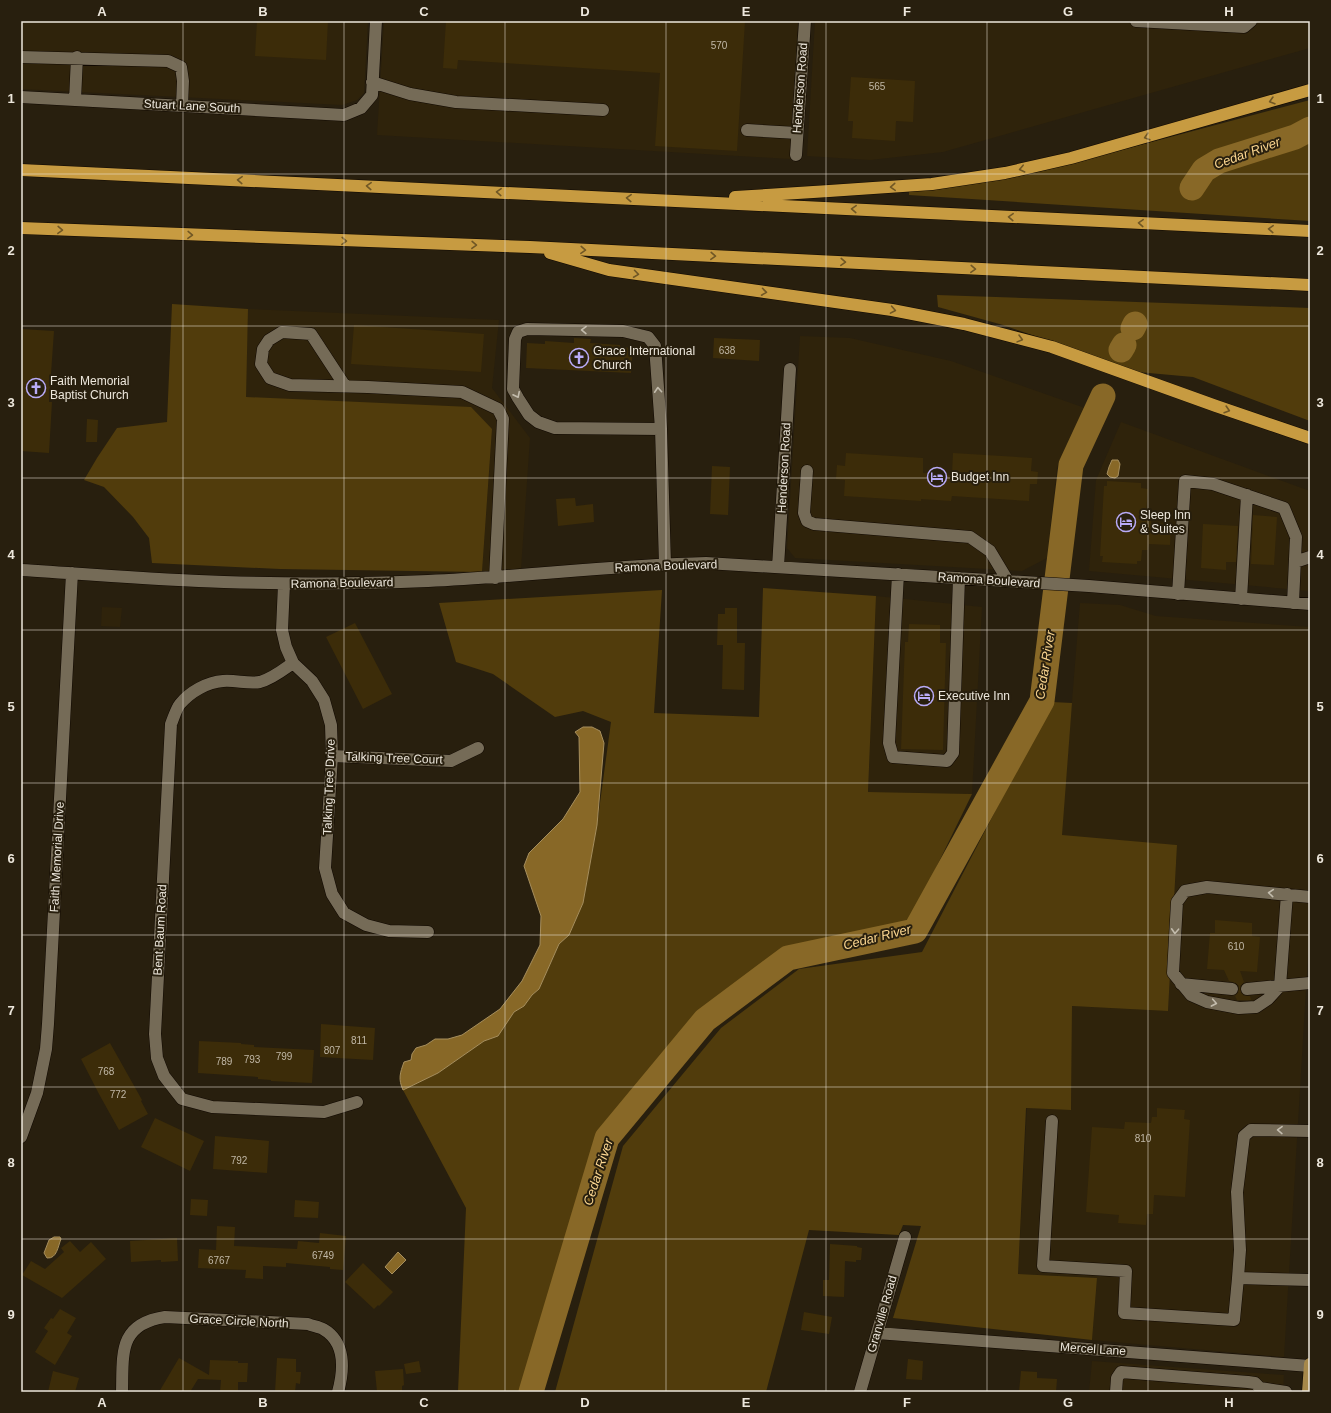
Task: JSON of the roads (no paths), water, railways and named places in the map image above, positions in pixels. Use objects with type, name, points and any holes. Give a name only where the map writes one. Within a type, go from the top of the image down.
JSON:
[{"type":"highway","points":[[668,200],[932,184],[1005,173],[1072,158],[1310,90]]},
{"type":"highway","points":[[21,170],[1310,231]]},
{"type":"highway","points":[[21,228],[530,247],[1310,285]]},
{"type":"highway","points":[[530,247],[609,270],[892,310],[964,324],[1052,347],[1216,406],[1262,420],[1309,438]]},
{"type":"main road","points":[[1308,1392],[1310,1365]]},
{"type":"street","points":[[376,21],[372,82],[410,94],[456,102],[603,110]]},
{"type":"street","name":"Henderson Road","points":[[796,155],[805,21]]},
{"type":"street","points":[[1136,21],[1244,27],[1251,21]]},
{"type":"street","points":[[21,56],[168,61],[181,67],[183,81],[182,106]]},
{"type":"street","points":[[74,100],[77,57]]},
{"type":"street","name":"Stuart Lane South","points":[[21,97],[344,115],[361,108],[372,95],[372,82]]},
{"type":"street","points":[[747,130],[797,133]]},
{"type":"street","points":[[661,429],[555,428],[538,422],[529,415],[513,389],[516,340],[518,332],[527,330],[622,331],[648,338],[655,346],[661,429],[665,564]]},
{"type":"street","points":[[345,386],[311,334],[282,332],[269,340],[263,349],[261,364],[270,378],[290,385],[345,386],[462,392],[498,409],[503,419],[495,578]]},
{"type":"street","name":"Henderson Road","points":[[778,567],[790,369]]},
{"type":"street","points":[[807,471],[804,513],[807,521],[814,524],[970,537],[990,551],[1008,581]]},
{"type":"street","points":[[1178,594],[1185,481],[1213,484],[1284,508],[1296,537],[1293,602]]},
{"type":"street","points":[[1241,599],[1247,495]]},
{"type":"street","points":[[1295,562],[1310,557]]},
{"type":"street","name":"Ramona Boulevard","points":[[21,570],[222,582],[284,584],[495,578],[665,564],[706,563],[1088,586],[1310,604]]},
{"type":"street","name":"Faith Memorial Drive","points":[[21,1137],[37,1093],[46,1049],[50,1003],[72,573]]},
{"type":"street","points":[[898,574],[889,743],[893,757],[901,758],[947,761],[953,753],[959,578]]},
{"type":"street","name":"Talking Tree Drive","points":[[284,584],[282,630],[286,647],[293,663],[312,681],[324,700],[331,725],[332,756],[325,868],[332,894],[344,913],[366,925],[389,931],[428,932]]},
{"type":"street","name":"Bent Baum Road","points":[[293,663],[275,675],[262,681],[223,681],[210,683],[194,691],[180,704],[171,724],[155,1034],[157,1058],[164,1076],[182,1099],[212,1108],[324,1112],[357,1102]]},
{"type":"street","name":"Talking Tree Court","points":[[332,756],[451,760],[478,748]]},
{"type":"street","points":[[1288,894],[1280,986],[1268,999],[1256,1007],[1239,1008],[1207,1002],[1191,995],[1173,973],[1177,902],[1184,890],[1208,887],[1288,894],[1310,896]]},
{"type":"street","points":[[1247,989],[1310,983]]},
{"type":"street","points":[[1181,984],[1232,989]]},
{"type":"street","points":[[1052,1121],[1043,1266],[1126,1271],[1124,1313],[1234,1320],[1240,1250],[1237,1192],[1244,1136],[1251,1130],[1310,1130]]},
{"type":"street","name":"Granville Road","points":[[860,1392],[905,1237]]},
{"type":"street","points":[[1238,1278],[1310,1280]]},
{"type":"street","name":"Grace Circle North","points":[[122,1392],[122,1362],[125,1345],[131,1332],[140,1325],[152,1319],[165,1317],[308,1324],[323,1329],[335,1340],[339,1349],[342,1362],[341,1381],[338,1392]]},
{"type":"street","name":"Mercel Lane","points":[[877,1333],[1310,1365]]},
{"type":"street","points":[[1116,1392],[1117,1378],[1122,1372],[1248,1382],[1255,1383],[1260,1390],[1286,1392]]},
{"type":"waterway","name":"Cedar River","points":[[1192,188],[1204,170],[1219,161],[1295,137],[1310,129]]},
{"type":"waterway","name":"Cedar River","points":[[1133,328],[1135,324]]},
{"type":"waterway","name":"Cedar River","points":[[1121,350],[1124,345]]},
{"type":"waterway","name":"Cedar River","points":[[531,1392],[607,1138],[705,1020],[788,958],[915,931],[1042,701],[1071,465],[1103,396]]},
{"type":"place","name":"Grace International Church","points":[[579,358]]},
{"type":"place","name":"Faith Memorial Baptist Church","points":[[36,388]]},
{"type":"place","name":"Budget Inn","points":[[937,477]]},
{"type":"place","name":"Sleep Inn & Suites","points":[[1126,522]]},
{"type":"place","name":"Executive Inn","points":[[924,696]]}]
